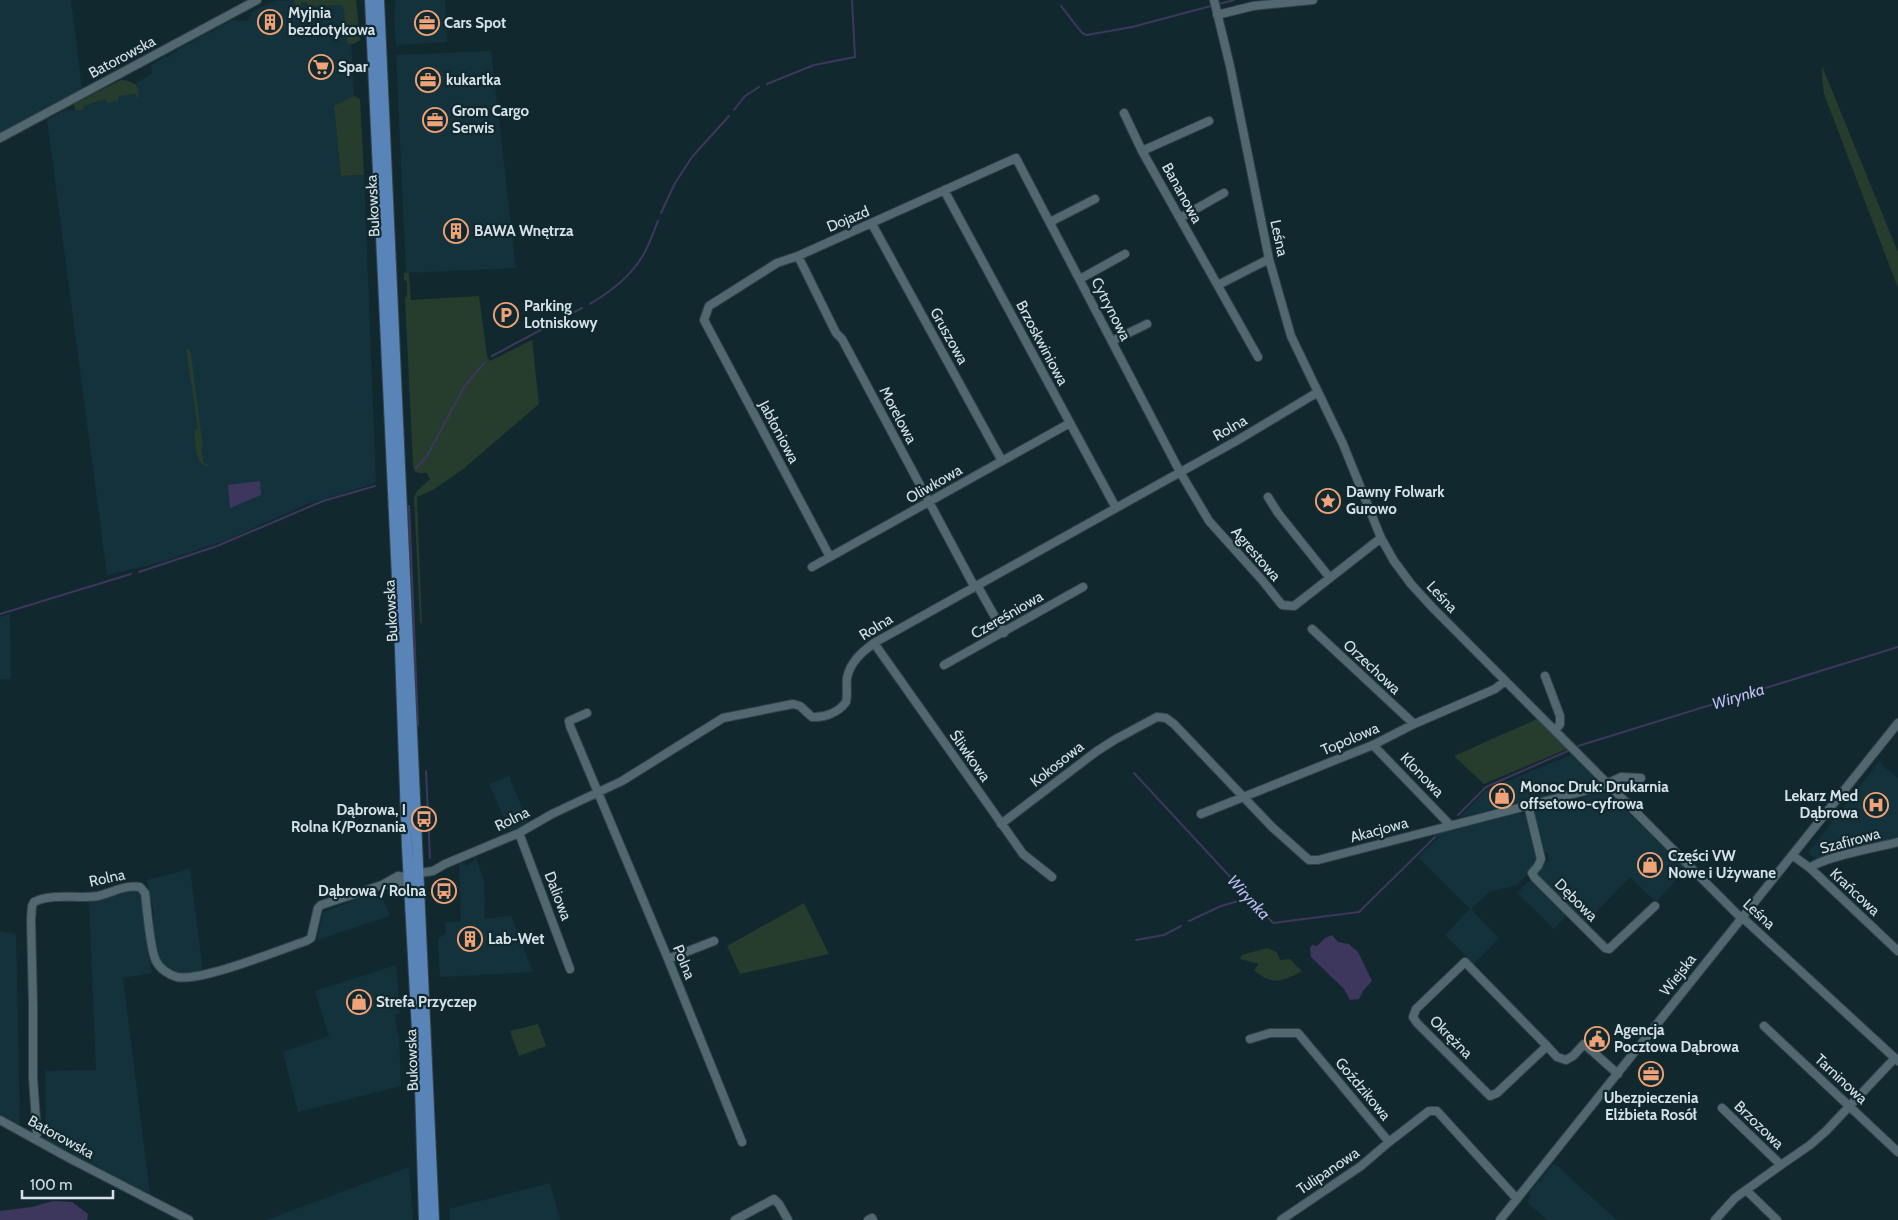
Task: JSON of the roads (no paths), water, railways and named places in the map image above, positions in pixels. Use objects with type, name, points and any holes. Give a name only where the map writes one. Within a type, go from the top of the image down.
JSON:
[{"type":"main road","name":"Bukowska","points":[[370,0],[420,1086],[424,1220]]},
{"type":"main road","name":"Bukowska","points":[[379,0],[420,873],[434,1220]]},
{"type":"street","name":"Batorowska","points":[[0,138],[257,0]]},
{"type":"street","name":"Leśna","points":[[1214,0],[1230,66],[1268,258],[1291,336],[1351,462],[1381,538],[1394,561],[1410,584],[1742,918],[1896,1059]]},
{"type":"street","points":[[1217,15],[1253,6],[1313,0]]},
{"type":"street","name":"Bananowa","points":[[1124,113],[1142,151],[1258,357]]},
{"type":"street","points":[[1142,151],[1209,121]]},
{"type":"street","name":"Dojazd","points":[[704,320],[709,306],[777,263],[872,224],[1016,158]]},
{"type":"street","name":"Cytrynowa","points":[[1016,158],[1180,472]]},
{"type":"street","name":"Brzoskwiniowa","points":[[944,190],[1116,508]]},
{"type":"street","points":[[1180,218],[1224,193]]},
{"type":"street","points":[[1050,222],[1095,199]]},
{"type":"street","name":"Gruszowa","points":[[872,224],[1002,461]]},
{"type":"street","points":[[1080,279],[1125,254]]},
{"type":"street","name":"Morelowa","points":[[798,256],[836,333],[842,339],[930,503],[1004,633]]},
{"type":"street","points":[[1218,286],[1268,258]]},
{"type":"street","name":"Jabłoniowa","points":[[704,320],[830,558]]},
{"type":"street","points":[[1112,341],[1147,324]]},
{"type":"street","name":"Rolna","points":[[34,1139],[37,1134],[33,1078],[31,920],[34,902],[43,899],[96,896],[131,887],[140,887],[146,893],[155,960],[165,971],[177,977],[202,975],[306,941],[311,938],[318,908],[321,905],[382,885],[406,883],[409,878],[431,865],[445,864],[519,832],[622,781],[723,718],[793,704],[800,706],[812,718],[822,717],[838,710],[846,702],[847,676],[852,664],[860,654],[874,643],[1180,472],[1318,392]]},
{"type":"street","name":"Oliwkowa","points":[[812,567],[930,503],[1070,423]]},
{"type":"street","name":"Agrestowa","points":[[1180,472],[1209,522],[1282,605],[1294,606],[1381,538]]},
{"type":"street","points":[[1268,497],[1278,513],[1330,578]]},
{"type":"street","name":"Czereśniowa","points":[[944,666],[1083,587]]},
{"type":"street","name":"Orzechowa","points":[[1312,629],[1414,724]]},
{"type":"street","name":"Śliwkowa","points":[[874,643],[1023,854],[1052,877]]},
{"type":"street","points":[[1545,676],[1560,716],[1560,724],[1555,732]]},
{"type":"street","name":"Topolowa","points":[[1201,814],[1374,745],[1414,724],[1495,689],[1505,681]]},
{"type":"street","name":"Polna","points":[[587,713],[569,721],[570,726],[668,959],[742,1142]]},
{"type":"street","name":"Kokosowa","points":[[1002,824],[1097,750],[1132,729],[1157,717],[1166,718],[1174,724]]},
{"type":"street","name":"Wiejska","points":[[1500,1220],[1898,723]]},
{"type":"street","name":"Akacjowa","points":[[1174,724],[1272,827],[1309,860],[1318,860],[1600,787],[1621,777],[1640,778]]},
{"type":"street","name":"Klonowa","points":[[1374,745],[1450,825]]},
{"type":"street","name":"Dębowa","points":[[1528,805],[1541,859],[1532,873],[1606,948],[1609,949],[1655,906]]},
{"type":"street","name":"Daliowa","points":[[519,832],[570,969]]},
{"type":"street","points":[[1894,843],[1898,852]]},
{"type":"street","name":"Szafirowa","points":[[1810,868],[1814,864],[1894,843]]},
{"type":"street","name":"Krańcowa","points":[[1792,855],[1810,868],[1898,951]]},
{"type":"street","points":[[668,959],[714,941]]},
{"type":"street","name":"Okrężna","points":[[1548,1046],[1497,1094],[1490,1096],[1413,1017],[1416,1010],[1465,962],[1548,1046],[1557,1057],[1566,1060],[1573,1056],[1584,1044],[1618,1074]]},
{"type":"street","name":"Tarninowa","points":[[1764,1026],[1898,1152]]},
{"type":"street","name":"Goździkowa","points":[[1250,1039],[1270,1033],[1298,1033],[1389,1142],[1429,1111],[1437,1111],[1517,1199]]},
{"type":"street","points":[[1781,1165],[1810,1145],[1896,1059]]},
{"type":"street","name":"Brzozowa","points":[[1715,1220],[1735,1198],[1781,1165],[1722,1108]]},
{"type":"street","name":"Batorowska","points":[[0,1120],[189,1220]]},
{"type":"street","name":"Tulipanowa","points":[[1280,1220],[1361,1166],[1389,1142]]},
{"type":"street","points":[[1746,1190],[1777,1220]]},
{"type":"street","points":[[736,1220],[774,1199],[788,1220]]},
{"type":"street","points":[[868,1220],[872,1218],[873,1220]]},
{"type":"waterway","points":[[767,84],[814,65],[855,57],[852,0]]},
{"type":"waterway","points":[[1219,4],[1234,0]]},
{"type":"waterway","points":[[1061,6],[1082,33],[1087,35],[1132,27],[1211,6]]},
{"type":"waterway","points":[[734,110],[745,96],[759,87]]},
{"type":"waterway","points":[[661,213],[675,183],[692,157],[729,116]]},
{"type":"waterway","points":[[590,304],[612,289],[632,271],[649,244],[658,221]]},
{"type":"waterway","points":[[492,356],[582,308]]},
{"type":"waterway","points":[[416,468],[427,456],[464,387],[485,362]]},
{"type":"waterway","points":[[139,572],[217,546],[323,501],[375,486]]},
{"type":"waterway","points":[[409,506],[418,725]]},
{"type":"waterway","points":[[0,614],[131,574]]},
{"type":"waterway","name":"Wirynka","points":[[1578,746],[1898,647]]},
{"type":"waterway","name":"Wirynka","points":[[1458,815],[1486,787],[1570,750]]},
{"type":"waterway","points":[[426,771],[430,858]]},
{"type":"waterway","name":"Wirynka","points":[[1134,773],[1273,923],[1359,912],[1435,837]]},
{"type":"waterway","points":[[1189,921],[1221,906],[1249,898]]},
{"type":"waterway","points":[[1136,940],[1164,935],[1181,926]]},
{"type":"place","name":"Myjnia bezdotykowa","points":[[270,22]]},
{"type":"place","name":"Cars Spot","points":[[427,23]]},
{"type":"place","name":"Spar","points":[[321,67]]},
{"type":"place","name":"kukartka","points":[[428,80]]},
{"type":"place","name":"Grom Cargo Serwis","points":[[435,120]]},
{"type":"place","name":"BAWA Wnętrza","points":[[456,231]]},
{"type":"place","name":"Parking Lotniskowy","points":[[506,315]]},
{"type":"place","name":"Dawny Folwark Gurowo","points":[[1328,501]]},
{"type":"place","name":"Monoc Druk: Drukarnia offsetowo-cyfrowa","points":[[1502,796]]},
{"type":"place","name":"Lekarz Med Dąbrowa","points":[[1876,805]]},
{"type":"place","name":"Dąbrowa, I Rolna K/Poznania","points":[[424,819]]},
{"type":"place","name":"Części VW Nowe i Używane","points":[[1650,865]]},
{"type":"place","name":"Dąbrowa / Rolna","points":[[444,891]]},
{"type":"place","name":"Lab-Wet","points":[[470,939]]},
{"type":"place","name":"Strefa Przyczep","points":[[359,1002]]},
{"type":"place","name":"Agencja Pocztowa Dąbrowa","points":[[1597,1039]]},
{"type":"place","name":"Ubezpieczenia Elżbieta Rosół","points":[[1651,1074]]}]
